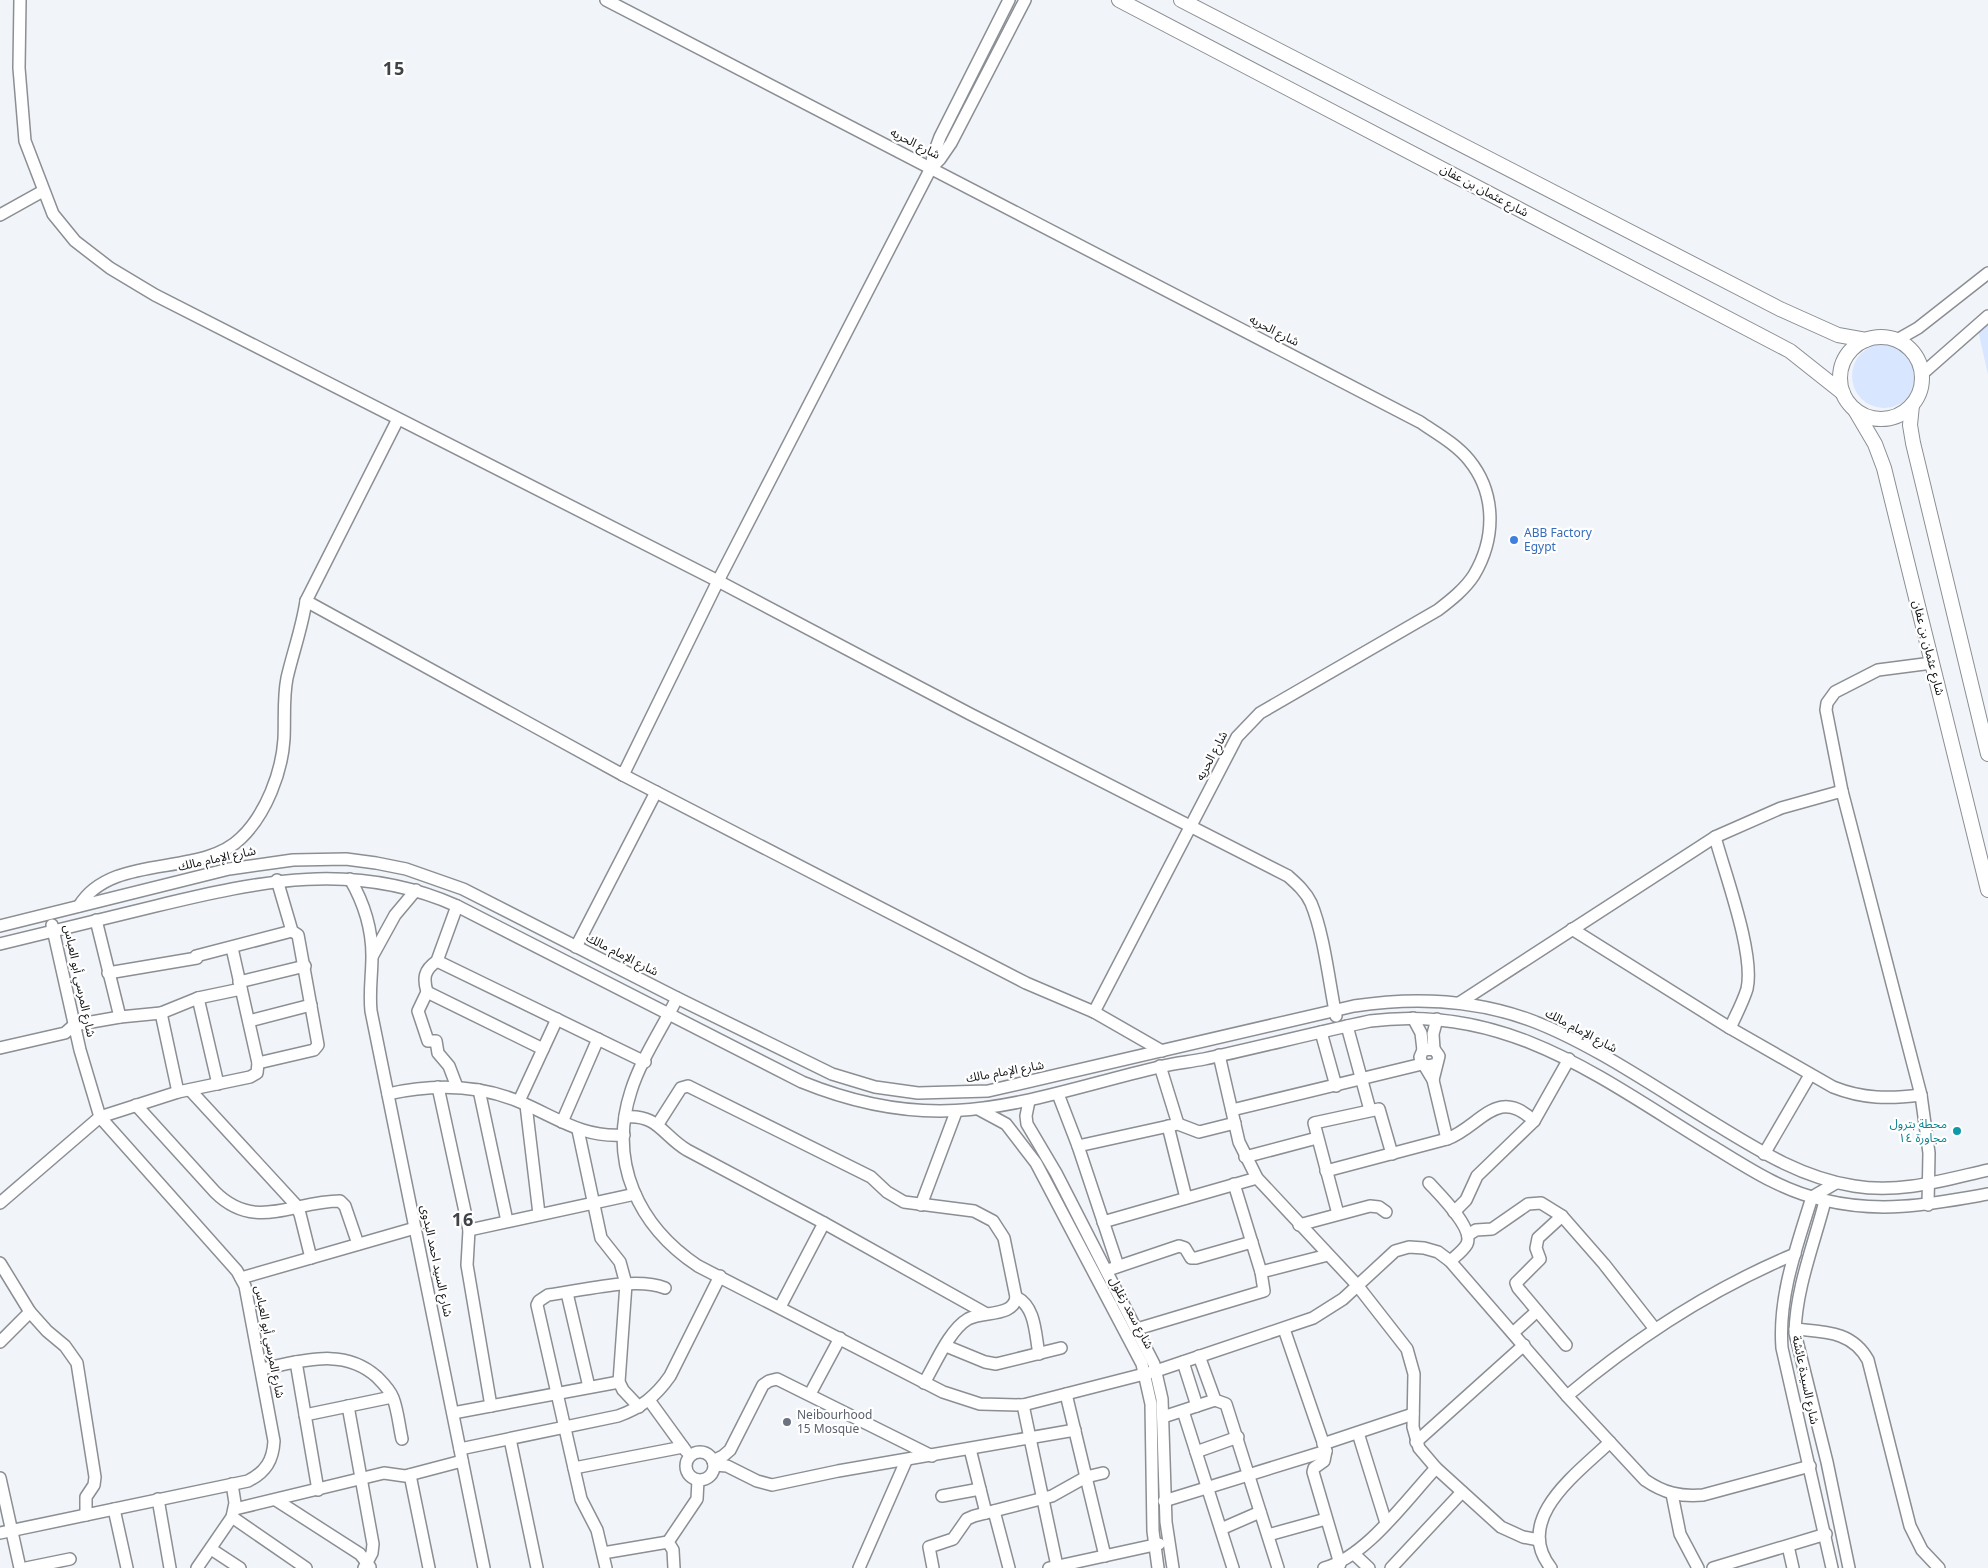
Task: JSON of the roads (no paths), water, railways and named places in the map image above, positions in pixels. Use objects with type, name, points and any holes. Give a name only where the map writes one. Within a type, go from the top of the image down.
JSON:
[{"type":"main road","name":"شارع عثمان بن عفان","points":[[1119,0],[1790,351],[1843,392]]},
{"type":"main road","points":[[1181,0],[1780,309],[1838,335],[1866,340],[1886,337],[1896,340],[1909,348],[1918,360],[1922,374],[1918,395],[1912,405],[1902,413],[1891,418],[1878,419],[1866,416],[1856,410],[1843,392],[1840,374],[1846,356],[1855,346],[1866,340]]},
{"type":"main road","points":[[1912,405],[1910,425],[1913,442],[1988,754]]},
{"type":"main road","name":"شارع عثمان بن عفان","points":[[1856,410],[1875,444],[1884,468],[1988,890]]},
{"type":"street","points":[[20,0],[19,68],[26,141],[53,214],[75,242],[110,268],[155,295],[718,581],[970,714],[1288,876],[1302,889],[1310,902],[1316,920],[1335,1010],[1362,1080],[1370,1110]]},
{"type":"street","name":"شارع الحريه","points":[[606,0],[1420,422],[1446,439],[1469,460],[1485,487],[1491,509],[1490,530],[1484,553],[1474,575],[1458,594],[1438,610],[1260,713],[1237,737],[1094,1012]]},
{"type":"street","points":[[931,168],[940,137],[1009,0]]},
{"type":"street","points":[[623,775],[718,581],[931,168],[940,159],[951,142],[1025,0]]},
{"type":"street","points":[[0,215],[43,191]]},
{"type":"street","points":[[1896,340],[1918,328],[1988,273]]},
{"type":"street","points":[[1922,374],[1988,316]]},
{"type":"street","points":[[78,906],[93,888],[112,878],[215,854],[240,840],[249,830],[272,787],[282,755],[285,693],[303,625],[306,601],[398,419]]},
{"type":"street","points":[[306,601],[623,775],[1026,984],[1069,1004],[1094,1012],[1162,1051]]},
{"type":"street","points":[[1928,1205],[1930,1184],[1926,1126],[1921,1095],[1842,791],[1826,710],[1829,698],[1834,692],[1878,670],[1932,663]]},
{"type":"street","points":[[1459,1004],[1715,837],[1782,808],[1842,791]]},
{"type":"street","points":[[576,946],[656,792]]},
{"type":"street","points":[[1715,837],[1746,952],[1748,972],[1747,988],[1730,1028]]},
{"type":"street","name":"شارع الإمام مالك","points":[[0,926],[250,865],[294,860],[346,859],[406,869],[435,878],[463,890],[832,1074],[875,1087],[918,1094],[988,1091],[1335,1010],[1396,1001],[1459,1004],[1483,1007],[1529,1019],[1572,1039],[1764,1154],[1800,1171],[1836,1183],[1880,1188],[1930,1184],[1988,1170]]},
{"type":"street","points":[[0,944],[231,888],[278,880],[350,879],[382,882],[416,890],[457,906],[802,1082],[835,1095],[889,1108],[956,1112],[980,1110],[1058,1094],[1160,1066],[1202,1059],[1343,1027],[1384,1019],[1437,1019],[1477,1025],[1515,1035],[1569,1059],[1764,1178],[1812,1197],[1825,1201],[1880,1208],[1928,1205],[1988,1194]]},
{"type":"street","name":"شارع السيد احمد البدوى","points":[[350,879],[358,893],[367,917],[372,959],[369,984],[371,1011],[484,1568]]},
{"type":"street","points":[[258,1063],[317,1047],[305,966],[298,935],[292,931],[278,880]]},
{"type":"street","name":"شارع السيد احمد البدوى","points":[[372,959],[394,915],[416,890]]},
{"type":"street","points":[[457,906],[436,961],[429,966],[424,979],[427,992],[418,1012],[428,1040],[436,1041],[438,1053],[449,1066],[457,1087]]},
{"type":"street","name":"شارع المرسي أبو العباس","points":[[0,1533],[232,1484],[257,1476],[268,1465],[274,1451],[247,1295],[241,1278],[100,1117],[86,1075],[50,913]]},
{"type":"street","points":[[96,920],[120,1017]]},
{"type":"street","points":[[1572,929],[1730,1028],[1810,1075],[1851,1094],[1871,1098],[1921,1095]]},
{"type":"street","points":[[108,973],[197,958],[196,956],[292,931]]},
{"type":"street","points":[[0,1203],[100,1117],[178,1092],[254,1076],[258,1069],[258,1063],[232,948]]},
{"type":"street","points":[[436,961],[645,1062]]},
{"type":"street","points":[[0,1048],[65,1033],[74,1025],[120,1017],[160,1013],[198,998],[305,966]]},
{"type":"street","points":[[427,992],[543,1049]]},
{"type":"street","points":[[198,998],[218,1084]]},
{"type":"street","points":[[677,998],[632,1088],[625,1117],[626,1165],[634,1194],[648,1219],[669,1244],[698,1266],[924,1383],[962,1399],[980,1404],[1023,1405],[1151,1372],[1284,1329],[1328,1310],[1395,1251],[1409,1247],[1424,1248],[1438,1252],[1450,1261],[1568,1396],[1645,1480],[1672,1494],[1687,1496],[1703,1495],[1810,1466]]},
{"type":"street","points":[[248,1021],[311,1005]]},
{"type":"street","points":[[160,1013],[178,1092]]},
{"type":"street","points":[[1232,1110],[1427,1064],[1439,1056],[1428,1049],[1413,1018]]},
{"type":"street","points":[[538,1214],[522,1103],[557,1019]]},
{"type":"street","points":[[1437,1019],[1428,1049],[1420,1057],[1427,1064],[1433,1080],[1447,1139]]},
{"type":"street","points":[[1244,1032],[1241,1039],[1245,1046],[1249,1048]]},
{"type":"street","points":[[1321,1032],[1336,1086]]},
{"type":"street","points":[[562,1122],[598,1039]]},
{"type":"street","points":[[1198,1043],[1205,1047],[1206,1056],[1202,1059]]},
{"type":"street","points":[[1219,1055],[1228,1102],[1245,1157],[1256,1178],[1357,1286],[1407,1349],[1414,1374],[1416,1442],[1426,1458],[1501,1527],[1523,1537],[1539,1540]]},
{"type":"street","points":[[1454,1212],[1470,1196],[1477,1176],[1534,1121],[1569,1059]]},
{"type":"street","points":[[1160,1066],[1186,1198]]},
{"type":"street","points":[[1764,1154],[1810,1075]]},
{"type":"street","points":[[658,1124],[681,1088],[688,1086],[861,1172],[897,1198],[921,1206],[974,1211],[993,1221],[1004,1238],[1016,1297],[1015,1304],[1010,1309],[966,1320],[955,1331],[924,1383]]},
{"type":"street","points":[[438,1087],[469,1230],[467,1266],[491,1406]]},
{"type":"street","points":[[388,1094],[438,1087],[479,1090],[522,1103],[578,1130],[593,1134],[624,1135]]},
{"type":"street","points":[[190,1090],[297,1208],[312,1258]]},
{"type":"street","points":[[479,1090],[507,1221]]},
{"type":"street","points":[[1058,1094],[1078,1146],[1103,1222],[1112,1268],[1179,1246],[1185,1248],[1191,1258],[1196,1258],[1252,1242]]},
{"type":"street","name":"شارع سعد زغلول","points":[[1029,1101],[1026,1109],[1027,1124],[1112,1268],[1150,1352],[1154,1545],[1158,1568]]},
{"type":"street","points":[[136,1105],[215,1192],[229,1204],[255,1213],[297,1208],[337,1200],[342,1202],[358,1244]]},
{"type":"street","points":[[1326,1172],[1447,1139],[1457,1135],[1495,1108],[1511,1107],[1519,1109],[1534,1121]]},
{"type":"street","points":[[1338,1214],[1317,1138],[1315,1123],[1377,1108],[1381,1111],[1392,1154]]},
{"type":"street","name":"شارع سعد زغلول","points":[[980,1110],[1006,1124],[1036,1163],[1138,1355],[1151,1372],[1163,1417],[1164,1501],[1173,1568]]},
{"type":"street","points":[[921,1206],[956,1112]]},
{"type":"street","points":[[625,1117],[637,1116],[658,1124],[672,1140],[687,1150],[824,1223],[985,1314]]},
{"type":"street","points":[[1078,1146],[1173,1125],[1199,1132],[1235,1123]]},
{"type":"street","points":[[578,1130],[602,1238],[620,1262],[626,1284],[619,1382],[623,1390],[639,1407]]},
{"type":"street","points":[[1245,1157],[1317,1138]]},
{"type":"street","points":[[1103,1222],[1256,1178]]},
{"type":"street","points":[[1429,1183],[1454,1212],[1468,1235],[1468,1243],[1450,1261]]},
{"type":"street","points":[[1812,1197],[1836,1183]]},
{"type":"street","points":[[1138,1329],[1261,1293],[1265,1288],[1234,1184]]},
{"type":"street","points":[[469,1230],[634,1194]]},
{"type":"street","name":"شارع السيدة عائشة","points":[[1812,1197],[1795,1254],[1781,1313],[1781,1331],[1782,1348],[1826,1534],[1832,1568]]},
{"type":"street","name":"شارع السيدة عائشة","points":[[1825,1201],[1800,1295],[1795,1329],[1798,1352],[1827,1462],[1849,1568]]},
{"type":"street","points":[[1468,1235],[1476,1230],[1492,1229],[1522,1207],[1534,1202],[1547,1205],[1562,1216],[1604,1264],[1655,1329]]},
{"type":"street","points":[[1299,1225],[1370,1206],[1379,1207],[1386,1212]]},
{"type":"street","points":[[1562,1216],[1538,1238],[1536,1248],[1540,1259],[1517,1282],[1518,1288],[1566,1345]]},
{"type":"street","points":[[780,1307],[824,1223]]},
{"type":"street","points":[[241,1278],[415,1228]]},
{"type":"street","points":[[1568,1396],[1615,1357],[1655,1329],[1725,1287],[1795,1254]]},
{"type":"street","points":[[1261,1272],[1328,1255]]},
{"type":"street","points":[[1,1269],[30,1312],[47,1331],[65,1346],[76,1363],[95,1477],[94,1485],[86,1497],[86,1514]]},
{"type":"street","points":[[460,1449],[618,1416],[639,1407],[649,1400],[670,1376],[720,1276]]},
{"type":"street","points":[[606,1568],[597,1530],[580,1499],[537,1306],[543,1297],[626,1284],[646,1283],[665,1288]]},
{"type":"street","points":[[567,1293],[589,1387]]},
{"type":"street","points":[[1016,1297],[1028,1305],[1031,1312],[1039,1354]]},
{"type":"street","points":[[1513,1333],[1538,1311]]},
{"type":"street","points":[[0,1342],[30,1312]]},
{"type":"street","points":[[1284,1329],[1325,1447],[1324,1461],[1314,1468],[1313,1472],[1339,1566]]},
{"type":"street","points":[[1795,1329],[1842,1335],[1853,1341],[1864,1353],[1868,1360],[1910,1526],[1922,1550],[1939,1568]]},
{"type":"street","points":[[810,1394],[840,1338]]},
{"type":"street","points":[[1416,1442],[1524,1345]]},
{"type":"street","points":[[946,1346],[990,1364],[1061,1348]]},
{"type":"street","points":[[1199,1356],[1215,1400]]},
{"type":"street","points":[[261,1369],[326,1357],[350,1361],[372,1372],[392,1396],[402,1439]]},
{"type":"street","points":[[296,1362],[318,1490]]},
{"type":"street","points":[[1183,1362],[1197,1406]]},
{"type":"street","points":[[649,1400],[686,1451],[686,1470],[691,1477],[698,1480],[709,1476],[713,1463],[730,1450],[761,1388],[773,1380],[781,1380],[932,1456]]},
{"type":"street","points":[[453,1413],[619,1382]]},
{"type":"street","points":[[1794,1396],[1809,1392]]},
{"type":"street","points":[[1066,1394],[1105,1556]]},
{"type":"street","points":[[305,1415],[392,1396]]},
{"type":"street","points":[[1163,1417],[1215,1400],[1226,1404],[1250,1474],[1278,1568]]},
{"type":"street","points":[[1023,1405],[1043,1499],[1053,1567],[1168,1542]]},
{"type":"street","points":[[348,1406],[373,1544],[368,1566]]},
{"type":"street","points":[[1183,1411],[1233,1568]]},
{"type":"street","points":[[1164,1501],[1208,1489],[1414,1414]]},
{"type":"street","points":[[574,1468],[686,1451],[705,1452],[713,1463],[727,1466],[757,1481],[772,1485],[838,1471],[1075,1430]]},
{"type":"street","points":[[1358,1433],[1386,1523]]},
{"type":"street","points":[[1196,1452],[1238,1437]]},
{"type":"street","points":[[510,1438],[537,1568]]},
{"type":"street","points":[[1551,1568],[1541,1551],[1539,1540],[1541,1520],[1550,1503],[1610,1442]]},
{"type":"street","points":[[970,1449],[980,1488],[1009,1568]]},
{"type":"street","points":[[859,1568],[906,1460]]},
{"type":"street","points":[[233,1513],[276,1500],[384,1473],[410,1475],[462,1462]]},
{"type":"street","points":[[1324,1568],[1339,1566],[1354,1554],[1386,1523],[1436,1468]]},
{"type":"street","points":[[933,1568],[928,1550],[931,1544],[953,1539],[967,1519],[1043,1499],[1062,1492],[1086,1477],[1103,1473]]},
{"type":"street","points":[[410,1475],[429,1568]]},
{"type":"street","points":[[0,1478],[20,1568]]},
{"type":"street","points":[[602,1553],[668,1542],[697,1500],[698,1480]]},
{"type":"street","points":[[197,1568],[233,1513],[232,1484]]},
{"type":"street","points":[[942,1496],[980,1488]]},
{"type":"street","points":[[1391,1568],[1462,1492]]},
{"type":"street","points":[[1672,1494],[1680,1534],[1698,1568]]},
{"type":"street","points":[[158,1499],[170,1568]]},
{"type":"street","points":[[276,1500],[357,1552],[368,1566]]},
{"type":"street","points":[[114,1509],[127,1568]]},
{"type":"street","points":[[1221,1529],[1260,1512]]},
{"type":"street","points":[[233,1513],[306,1568]]},
{"type":"street","points":[[1268,1535],[1326,1519]]},
{"type":"street","points":[[1713,1568],[1826,1534]]},
{"type":"street","points":[[668,1542],[673,1550],[674,1568]]},
{"type":"street","points":[[1788,1546],[1793,1568]]},
{"type":"street","points":[[211,1549],[240,1568]]},
{"type":"street","points":[[1354,1554],[1369,1568]]},
{"type":"street","points":[[26,1568],[70,1558]]},
{"type":"place","name":"ABB Factory Egypt","points":[[1514,540]]},
{"type":"place","name":"محطة بترول مجاورة ١٤","points":[[1957,1131]]},
{"type":"place","name":"Neibourhood 15 Mosque","points":[[787,1422]]},
{"type":"district","name":"15","points":[[394,69]]},
{"type":"district","name":"16","points":[[463,1220]]}]
